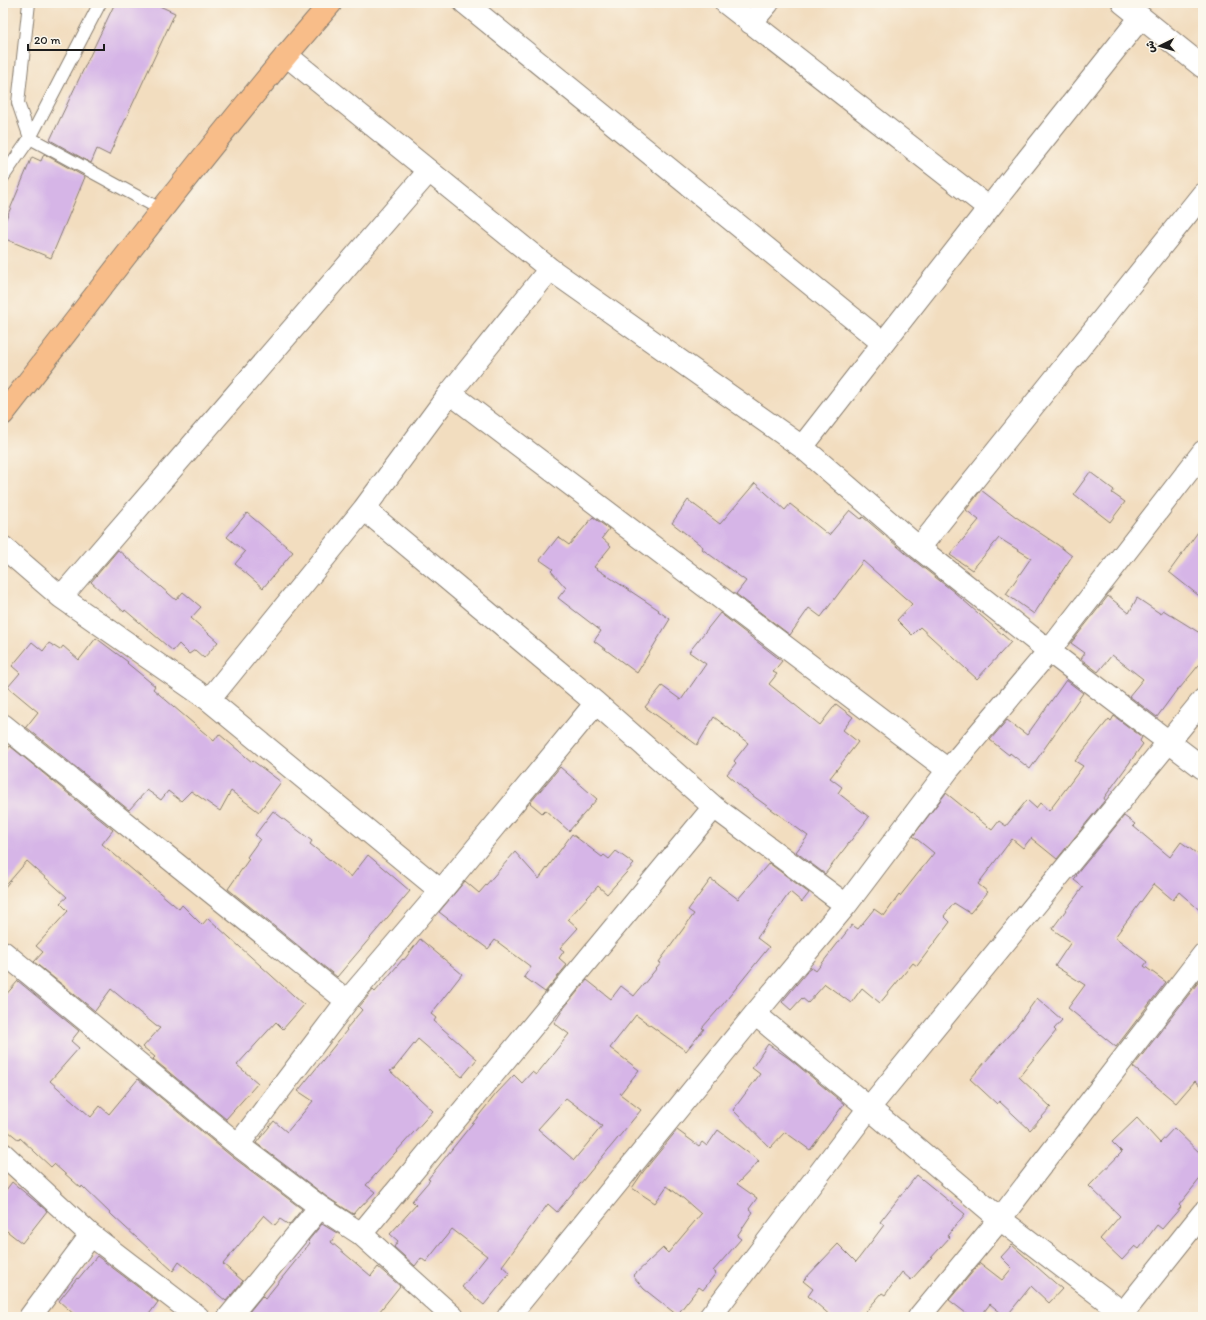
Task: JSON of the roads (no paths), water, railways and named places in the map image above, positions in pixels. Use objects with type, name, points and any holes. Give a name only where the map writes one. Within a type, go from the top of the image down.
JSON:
[{"type":"main road","points":[[3,414],[162,210],[286,55],[331,3]]},
{"type":"street","points":[[465,3],[883,343]]},
{"type":"street","points":[[726,3],[989,208]]},
{"type":"street","points":[[751,23],[768,3]]},
{"type":"street","points":[[1123,3],[1203,67]]},
{"type":"street","points":[[802,447],[1141,17]]},
{"type":"street","points":[[286,55],[550,269],[802,447],[919,548],[1049,651],[1203,768]]},
{"type":"street","points":[[61,597],[429,171]]},
{"type":"street","points":[[919,548],[1203,194]]},
{"type":"street","points":[[209,700],[364,509],[450,393],[550,269]]},
{"type":"street","points":[[450,393],[948,770]]},
{"type":"street","points":[[508,1317],[755,1014],[846,905],[948,770],[1049,651],[1203,452]]},
{"type":"street","points":[[364,509],[596,703],[714,807],[846,905]]},
{"type":"street","points":[[3,547],[61,597],[209,700],[441,891]]},
{"type":"street","points":[[710,1317],[869,1108],[1203,700]]},
{"type":"street","points":[[238,1144],[347,1001],[441,891],[596,703]]},
{"type":"street","points":[[3,725],[347,1001]]},
{"type":"street","points":[[361,1234],[714,807]]},
{"type":"street","points":[[919,1317],[1000,1219],[1203,955]]},
{"type":"street","points":[[5,957],[238,1144],[320,1207],[361,1234],[453,1317]]},
{"type":"street","points":[[755,1014],[1000,1219],[1122,1315],[1203,1213]]},
{"type":"street","points":[[3,1154],[90,1235],[198,1317]]},
{"type":"street","points":[[229,1317],[320,1207]]},
{"type":"street","points":[[30,1317],[90,1235]]},
{"type":"lane","points":[[29,3],[18,103],[30,138],[162,210]]},
{"type":"lane","points":[[3,177],[30,138],[100,3]]}]
